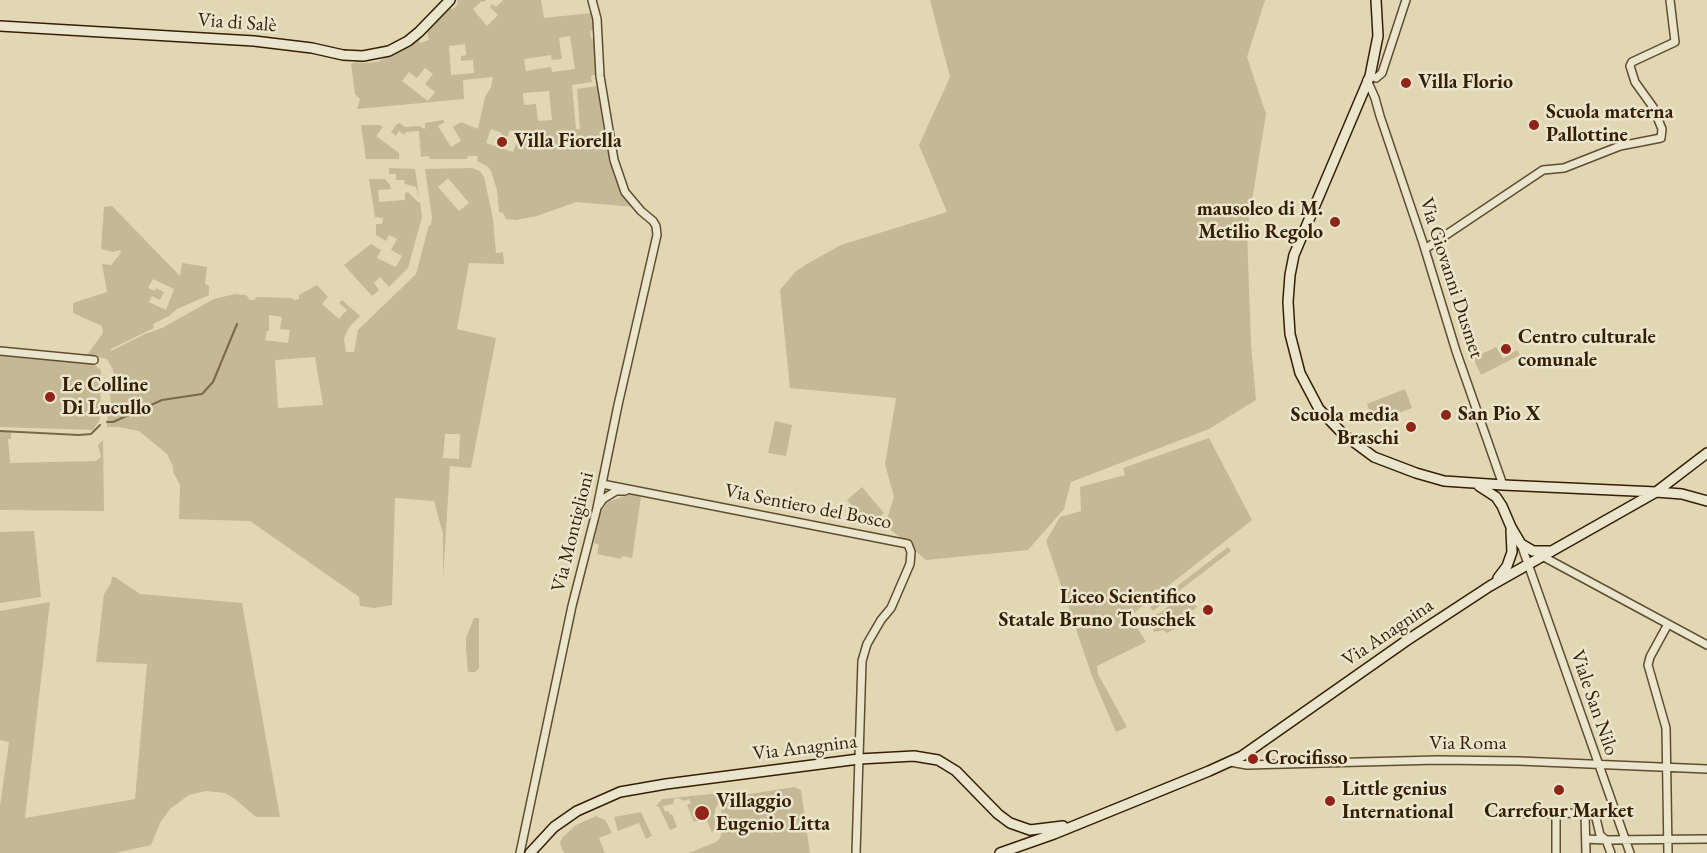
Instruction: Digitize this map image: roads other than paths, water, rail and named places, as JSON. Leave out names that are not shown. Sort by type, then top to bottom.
[{"type":"main road","name":"Via di Salè","points":[[0,26],[263,42],[363,56],[385,52],[408,41],[422,30],[450,0]]},
{"type":"main road","points":[[1376,0],[1378,36],[1368,78],[1294,255],[1290,275],[1288,316],[1300,373],[1319,409],[1343,434],[1374,457],[1435,478],[1515,486],[1682,494],[1707,501]]},
{"type":"main road","name":"Via Anagnina","points":[[1000,853],[1230,762],[1258,746],[1406,641],[1490,586],[1656,492],[1707,453]]},
{"type":"main road","points":[[1472,483],[1487,490],[1502,506],[1521,544],[1533,551],[1547,554]]},
{"type":"main road","points":[[1502,506],[1503,496],[1515,486]]},
{"type":"main road","points":[[1633,491],[1637,497],[1634,505]]},
{"type":"main road","points":[[1490,586],[1500,577],[1512,552],[1511,527]]},
{"type":"main road","name":"Via Anagnina","points":[[530,853],[554,827],[577,811],[620,792],[859,759],[915,756],[938,760],[966,780],[998,814],[1010,823],[1030,830],[1080,823]]},
{"type":"main road","points":[[1020,846],[1029,838],[1030,830]]},
{"type":"street","name":"Via Montiglioni","points":[[520,853],[572,606],[597,508],[657,235],[653,221],[625,192],[614,160],[600,76],[597,19],[592,0]]},
{"type":"street","points":[[1368,78],[1376,78],[1382,73],[1406,0]]},
{"type":"street","points":[[1425,249],[1543,170],[1564,168],[1620,146],[1661,138],[1662,129],[1653,107],[1635,82],[1630,66],[1632,62],[1674,42],[1670,0]]},
{"type":"street","name":"Via Giovanni Dusmet","points":[[1368,78],[1446,320],[1503,485]]},
{"type":"street","points":[[0,351],[94,360]]},
{"type":"street","name":"Via Sentiero del Bosco","points":[[602,484],[908,544],[911,552],[910,564],[891,608],[880,620],[867,644],[862,661],[856,853]]},
{"type":"street","name":"Via Sentiero del Bosco","points":[[597,508],[603,498],[616,491],[633,491]]},
{"type":"street","name":"Viale San Nilo","points":[[1521,544],[1630,853]]},
{"type":"street","points":[[1547,554],[1707,645]]},
{"type":"street","points":[[1668,624],[1648,665],[1665,723],[1668,853]]},
{"type":"street","name":"Via Roma","points":[[1230,762],[1247,765],[1437,760],[1597,763],[1707,769]]},
{"type":"street","points":[[1556,813],[1556,853]]},
{"type":"street","points":[[1585,813],[1586,853]]},
{"type":"street","points":[[1507,814],[1591,813],[1596,818],[1611,853]]},
{"type":"street","points":[[523,837],[527,845],[538,843]]},
{"type":"street","points":[[1586,839],[1603,837],[1625,840],[1707,839]]},
{"type":"waterway","points":[[107,422],[113,422],[162,400],[202,394],[213,382],[237,324]]},
{"type":"waterway","points":[[0,431],[79,435],[91,434],[100,425]]},
{"type":"place","name":"Villa Florio","points":[[1406,83]]},
{"type":"place","name":"Scuola materna Pallottine","points":[[1534,125]]},
{"type":"place","name":"Villa Fiorella","points":[[502,142]]},
{"type":"place","name":"mausoleo di M. Metilio Regolo","points":[[1335,222]]},
{"type":"place","name":"Centro culturale comunale","points":[[1506,349]]},
{"type":"place","name":"Le Colline Di Lucullo","points":[[50,397]]},
{"type":"place","name":"San Pio X","points":[[1446,415]]},
{"type":"place","name":"Scuola media Braschi","points":[[1411,427]]},
{"type":"place","name":"Liceo Scientifico Statale Bruno Touschek","points":[[1208,610]]},
{"type":"place","name":"Crocifisso","points":[[1253,759]]},
{"type":"place","name":"Carrefour Market","points":[[1559,790]]},
{"type":"place","name":"Little genius International","points":[[1330,801]]},
{"type":"place","name":"Villaggio Eugenio Litta","points":[[702,813]]}]
